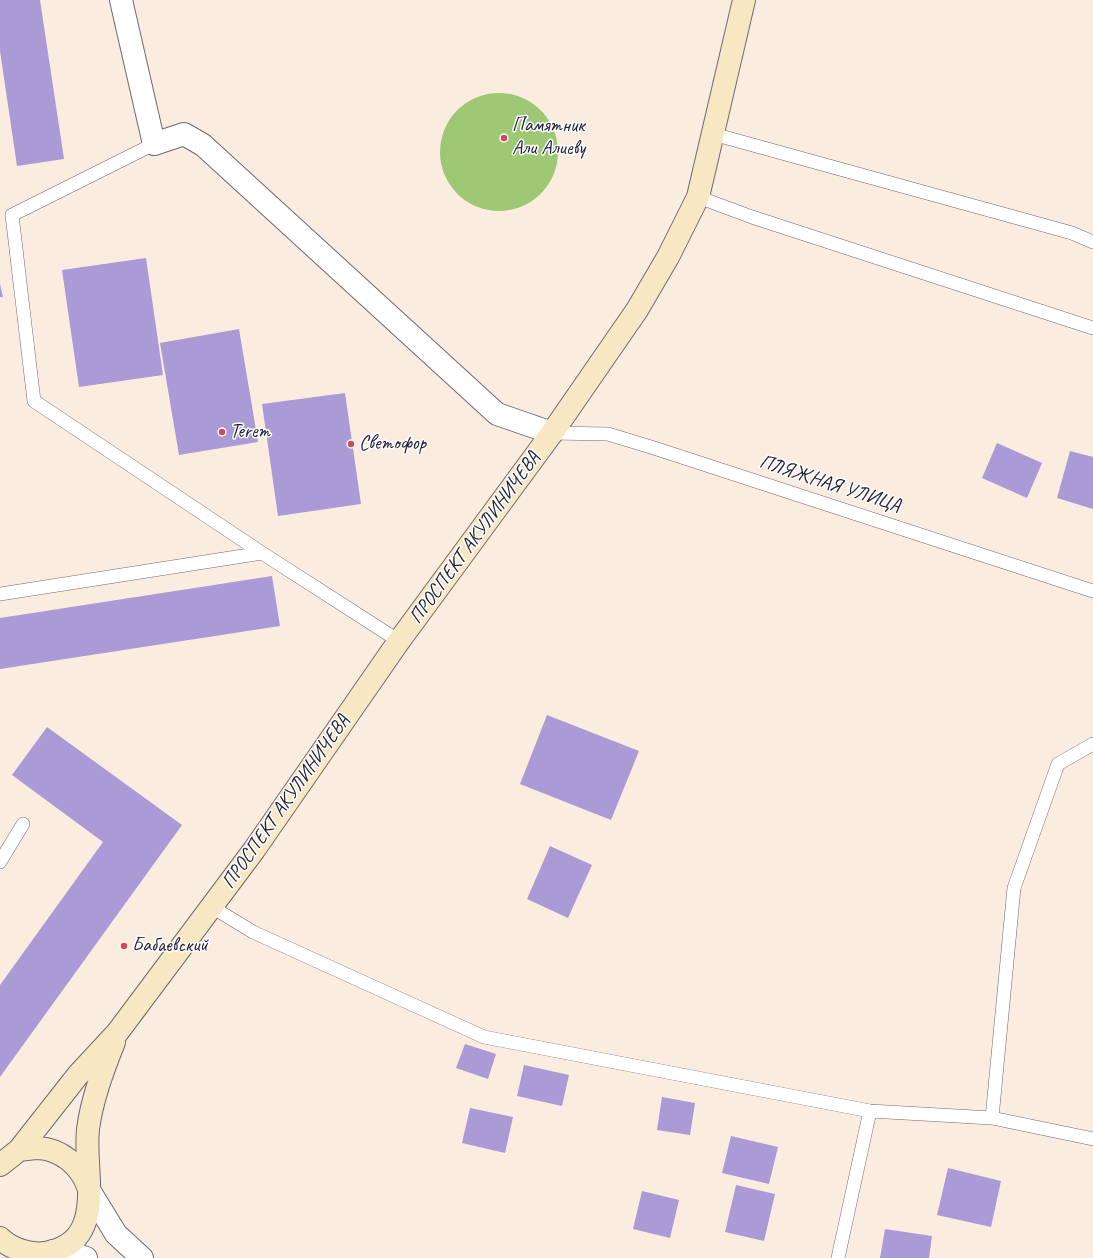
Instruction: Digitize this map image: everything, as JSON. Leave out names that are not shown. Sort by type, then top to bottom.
[{"type":"main road","name":"ПРОСПЕКТ АКУЛИНИЧЕВА","points":[[117,1033],[254,850],[399,641],[552,434],[637,310],[668,257],[698,197],[714,134],[744,0]]},
{"type":"main road","points":[[0,1165],[9,1150],[117,1033]]},
{"type":"main road","points":[[0,1238],[15,1248],[45,1255],[65,1246],[75,1238],[83,1228],[88,1216],[90,1203],[88,1130],[96,1090],[117,1033]]},
{"type":"main road","points":[[9,1150],[38,1148],[63,1155],[80,1170],[89,1190]]},
{"type":"street","points":[[121,0],[154,144],[184,134],[203,145],[497,414],[552,434]]},
{"type":"street","points":[[89,1190],[116,1234],[142,1258]]},
{"type":"street","points":[[45,1255],[66,1251],[86,1258]]},
{"type":"lane","points":[[714,134],[1072,233],[1093,242]]},
{"type":"lane","points":[[154,144],[6,216],[34,401],[262,553],[399,641]]},
{"type":"lane","points":[[698,197],[752,217],[1093,328]]},
{"type":"lane","name":"ПЛЯЖНАЯ УЛИЦА","points":[[552,434],[608,434],[1093,591]]},
{"type":"lane","points":[[0,594],[262,553]]},
{"type":"lane","points":[[992,1118],[1014,888],[1058,764],[1093,744]]},
{"type":"lane","points":[[0,862],[23,824]]},
{"type":"lane","points":[[212,906],[253,932],[484,1037],[870,1110],[992,1118],[1093,1139]]},
{"type":"lane","points":[[838,1258],[870,1110]]},
{"type":"green space","points":[[499,93],[521,98],[532,103],[548,119],[553,130],[558,152],[553,174],[548,185],[532,201],[521,206],[499,211],[477,206],[466,201],[450,185],[445,174],[440,152],[445,130],[450,119],[466,103],[477,98]]},
{"type":"building","points":[[0,0],[40,0],[64,159],[17,166],[0,51]]},
{"type":"building","points":[[146,258],[163,375],[79,387],[62,270]]},
{"type":"building","points":[[0,284],[3,297],[0,297]]},
{"type":"building","points":[[239,329],[258,442],[179,455],[160,343]]},
{"type":"building","points":[[345,393],[361,504],[278,516],[262,404]]},
{"type":"building","points":[[997,443],[1042,463],[1027,498],[982,478]]},
{"type":"building","points":[[1070,451],[1093,457],[1093,509],[1057,498]]},
{"type":"building","points":[[272,576],[280,626],[0,669],[0,618]]},
{"type":"building","points":[[547,715],[639,751],[611,820],[520,784]]},
{"type":"building","points":[[47,727],[182,825],[0,1077],[0,985],[103,842],[12,775]]},
{"type":"building","points":[[550,846],[592,865],[568,918],[527,899]]},
{"type":"building","points":[[465,1044],[496,1054],[488,1079],[456,1068]]},
{"type":"building","points":[[524,1065],[569,1075],[562,1106],[517,1096]]},
{"type":"building","points":[[662,1097],[695,1103],[690,1135],[657,1130]]},
{"type":"building","points":[[470,1108],[513,1117],[505,1153],[462,1143]]},
{"type":"building","points":[[731,1136],[778,1147],[769,1184],[722,1173]]},
{"type":"building","points":[[948,1168],[1001,1181],[991,1227],[937,1215]]},
{"type":"building","points":[[736,1185],[775,1194],[764,1241],[725,1232]]},
{"type":"building","points":[[642,1191],[679,1200],[670,1238],[633,1229]]},
{"type":"building","points":[[885,1229],[932,1236],[929,1258],[880,1258]]},
{"type":"place","name":"Памятник Али Алиеву","points":[[504,138]]},
{"type":"place","name":"Terem","points":[[222,432]]},
{"type":"place","name":"Светофор","points":[[351,444]]},
{"type":"place","name":"Бабаевский","points":[[124,946]]}]
